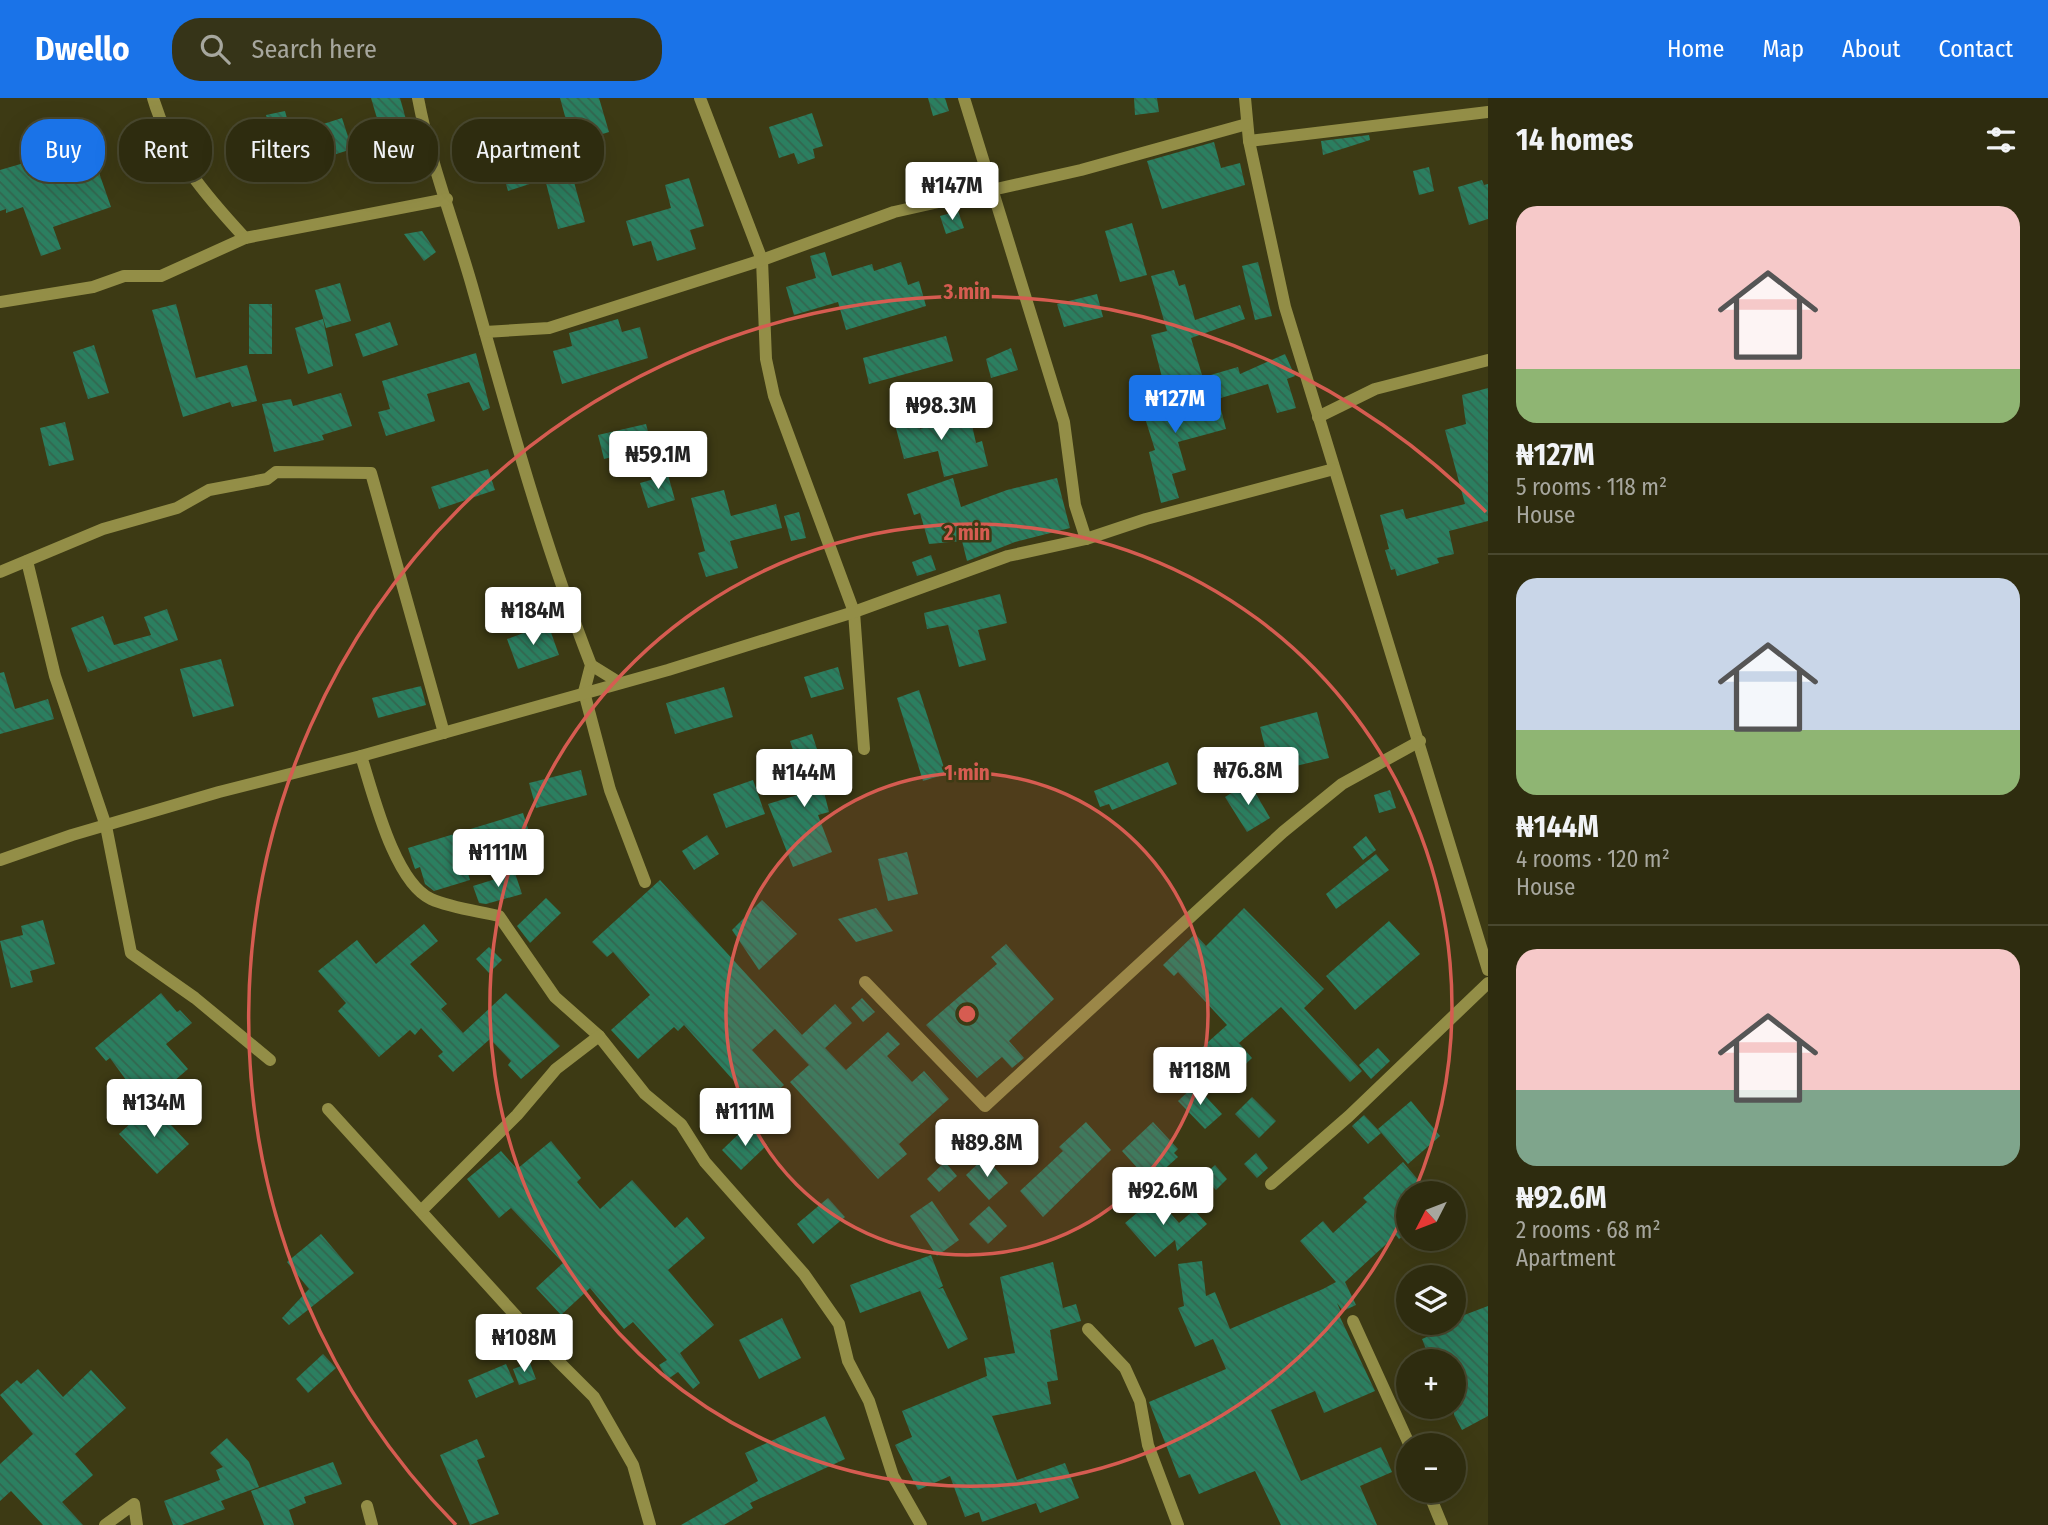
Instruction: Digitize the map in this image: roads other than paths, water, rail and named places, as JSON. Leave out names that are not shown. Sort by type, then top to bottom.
[{"type":"street","points":[[153,98],[161,127],[205,194],[245,239]]},
{"type":"street","points":[[418,98],[426,141],[447,199],[528,485],[592,665],[584,692],[610,790],[645,882]]},
{"type":"street","points":[[700,98],[762,260],[766,359],[774,396],[854,612],[864,749]]},
{"type":"street","points":[[964,98],[1064,422],[1074,505],[1086,539]]},
{"type":"street","points":[[1245,98],[1248,141],[1285,307],[1488,970]]},
{"type":"street","points":[[1248,141],[1488,112]]},
{"type":"street","points":[[485,332],[549,328],[762,260],[894,212],[1081,170],[1247,124]]},
{"type":"street","points":[[2,301],[93,287],[124,276],[160,276],[245,239],[447,199]]},
{"type":"street","points":[[1318,417],[1375,389],[1488,360]]},
{"type":"street","points":[[0,860],[219,792],[444,733],[854,612],[1008,556],[1086,539],[1146,519],[1334,469]]},
{"type":"street","points":[[0,572],[103,529],[177,508],[209,490],[267,479],[276,471],[371,473],[444,733]]},
{"type":"street","points":[[27,561],[55,676],[106,826],[131,953],[195,998],[270,1060]]},
{"type":"street","points":[[592,665],[620,682]]},
{"type":"street","points":[[865,982],[985,1106],[1283,832],[1342,784],[1420,741]]},
{"type":"street","points":[[361,756],[389,840],[410,878],[429,898],[499,916],[555,997],[599,1036],[645,1094],[681,1124],[705,1162],[797,1266],[839,1324],[848,1361],[869,1401],[893,1476],[921,1525]]},
{"type":"street","points":[[1271,1184],[1349,1116],[1488,983]]},
{"type":"street","points":[[421,1211],[517,1115],[556,1069],[599,1036]]},
{"type":"street","points":[[328,1110],[547,1350],[594,1397],[633,1465],[650,1525]]},
{"type":"street","points":[[1353,1321],[1404,1433]]},
{"type":"street","points":[[1088,1329],[1125,1368],[1140,1401],[1148,1446],[1178,1525]]},
{"type":"street","points":[[1433,1503],[1442,1525]]},
{"type":"street","points":[[106,1525],[134,1504],[137,1525]]},
{"type":"street","points":[[367,1506],[372,1525]]}]
